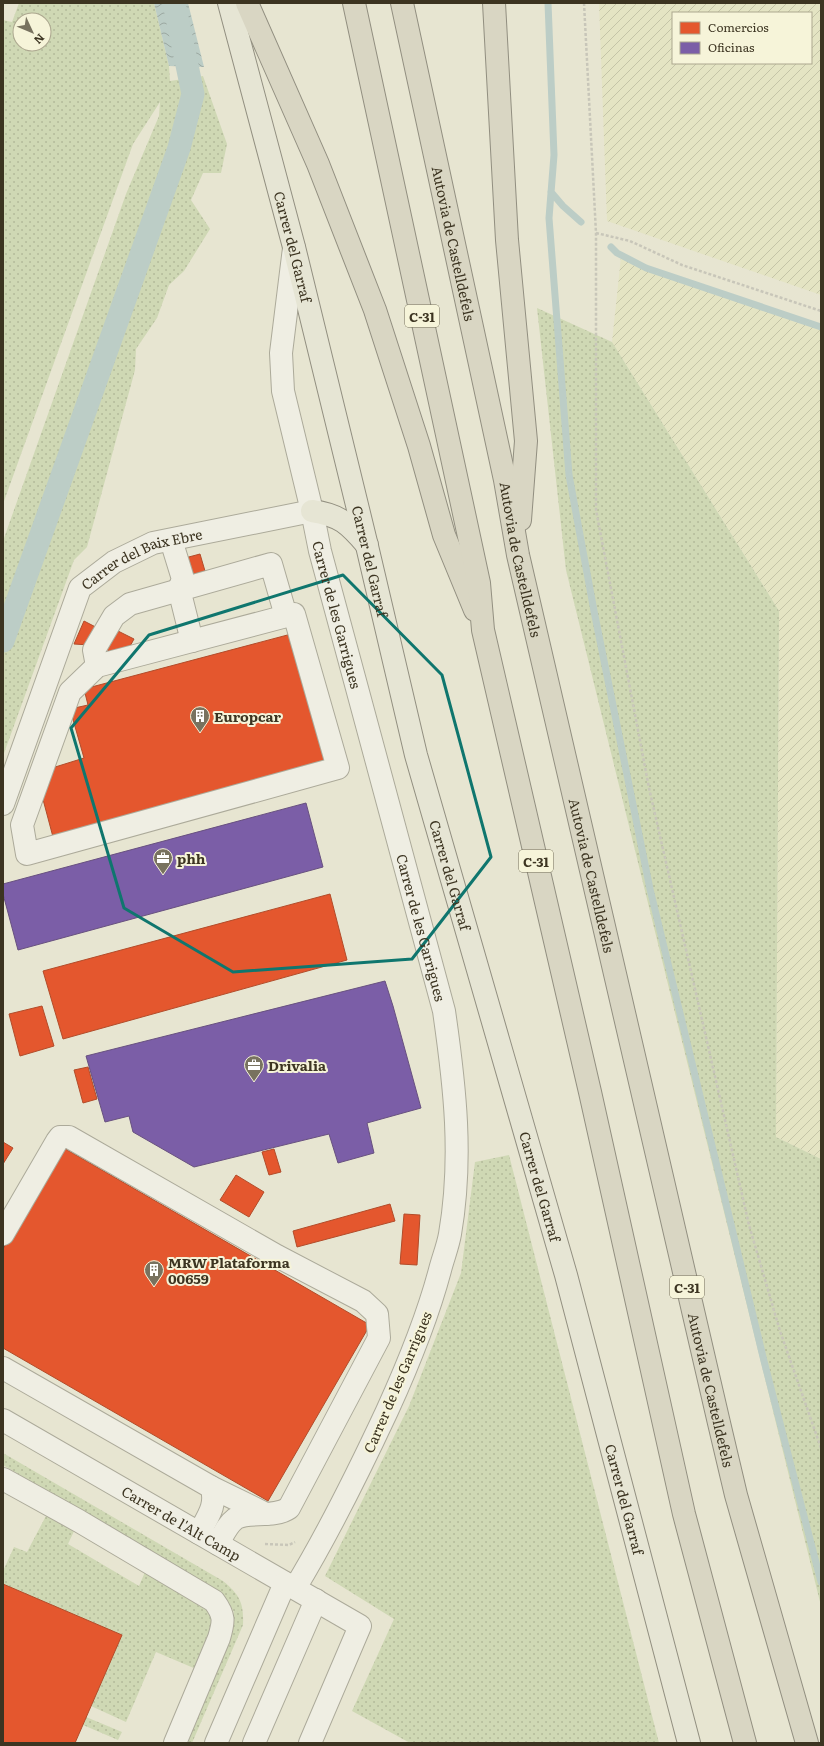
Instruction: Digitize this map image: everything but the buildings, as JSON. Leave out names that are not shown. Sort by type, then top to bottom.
[{"type":"highway","points":[[248,3],[318,164],[372,302],[419,446],[444,535],[483,630]]},
{"type":"highway","name":"C-31","points":[[354,3],[478,575],[483,630],[590,1092],[684,1514],[745,1743]]},
{"type":"highway","name":"Autovia de Castelldefels","points":[[402,3],[505,480],[518,555],[736,1494],[807,1743]]},
{"type":"highway","points":[[494,3],[507,240],[526,441],[518,555]]},
{"type":"main road","name":"Carrer del Garraf","points":[[229,3],[294,247],[368,546],[416,755],[566,1275],[689,1743]]},
{"type":"main road","points":[[312,511],[327,514],[342,520],[353,529],[368,546]]},
{"type":"street","name":"Carrer de les Garrigues","points":[[216,1743],[290,1586],[364,1461],[402,1379],[424,1324],[450,1235],[458,1140],[453,1075],[444,1011],[320,551],[312,511],[283,391],[280,353],[294,247]]},
{"type":"street","name":"Carrer del Baix Ebre","points":[[3,804],[80,588],[114,562],[164,541],[312,511]]},
{"type":"street","points":[[164,541],[169,580],[179,589],[192,641]]},
{"type":"street","points":[[97,666],[94,650],[114,616],[130,604],[271,564],[286,616]]},
{"type":"street","points":[[294,614],[338,768],[27,854],[22,825],[70,692],[97,666],[286,616],[294,614]]},
{"type":"street","points":[[3,1234],[57,1141],[60,1137],[69,1137],[278,1256],[363,1301],[378,1314],[379,1338],[289,1508],[283,1512],[236,1518],[228,1526],[218,1544]]},
{"type":"street","points":[[3,1368],[211,1487],[266,1514]]},
{"type":"street","name":"Carrer de l'Alt Camp","points":[[3,1420],[360,1626],[310,1743]]},
{"type":"street","points":[[3,1479],[79,1521],[214,1601],[221,1611],[223,1622],[219,1638],[174,1743]]},
{"type":"street","points":[[199,1533],[214,1502],[214,1495],[211,1487]]},
{"type":"street","points":[[254,1743],[316,1600]]},
{"type":"path","points":[[584,3],[596,233],[596,510],[649,788],[749,1225],[780,1331],[821,1448]]},
{"type":"path","points":[[596,233],[630,241],[682,265],[821,311]]},
{"type":"highlighted area","points":[[343,575],[442,675],[491,857],[412,959],[233,972],[124,908],[71,728],[149,635]]},
{"type":"green space","points":[[19,3],[154,3],[169,66],[170,81],[203,76],[227,144],[221,173],[203,173],[191,200],[210,229],[184,271],[169,285],[157,318],[136,349],[135,370],[87,547],[74,560],[3,756],[3,541],[126,194],[159,116],[160,102],[133,144],[3,504],[3,20],[12,22],[12,52],[52,52],[52,12],[16,12]]},
{"type":"green space","points":[[599,3],[821,3],[821,295],[607,221]]},
{"type":"green space","points":[[621,257],[821,328],[821,1159],[776,1137],[779,611],[612,342]]},
{"type":"green space","points":[[537,308],[612,342],[779,611],[776,1137],[821,1159],[821,1606],[566,570]]},
{"type":"green space","points":[[509,1155],[659,1743],[410,1743],[352,1711],[394,1619],[325,1576],[409,1406],[461,1273],[475,1162]]},
{"type":"green space","points":[[3,1453],[223,1581],[237,1595],[242,1605],[243,1625],[192,1743],[180,1743],[230,1626],[234,1612],[224,1596],[3,1465]]},
{"type":"green space","points":[[47,1514],[75,1529],[68,1544],[139,1586],[145,1572],[206,1610],[212,1617],[212,1629],[196,1669],[156,1652],[126,1722],[91,1706],[122,1635],[3,1584],[3,1571],[14,1547],[27,1552]]},
{"type":"green space","points":[[86,1717],[122,1732],[118,1740],[83,1725]]},
{"type":"water","points":[[154,3],[188,3],[204,67],[169,66]]},
{"type":"waterway","points":[[3,641],[179,148],[193,94],[174,3]]},
{"type":"waterway","points":[[548,3],[554,155],[549,218],[569,475],[594,611],[650,889],[764,1361],[821,1582]]},
{"type":"waterway","points":[[551,192],[563,206],[581,222]]},
{"type":"waterway","points":[[611,247],[617,253],[646,268],[821,327]]},
{"type":"place","name":"Europcar","points":[[200,733]]},
{"type":"place","name":"phh","points":[[163,875]]},
{"type":"place","name":"Drivalia","points":[[254,1082]]},
{"type":"place","name":"MRW Plataforma 00659","points":[[154,1287]]}]
